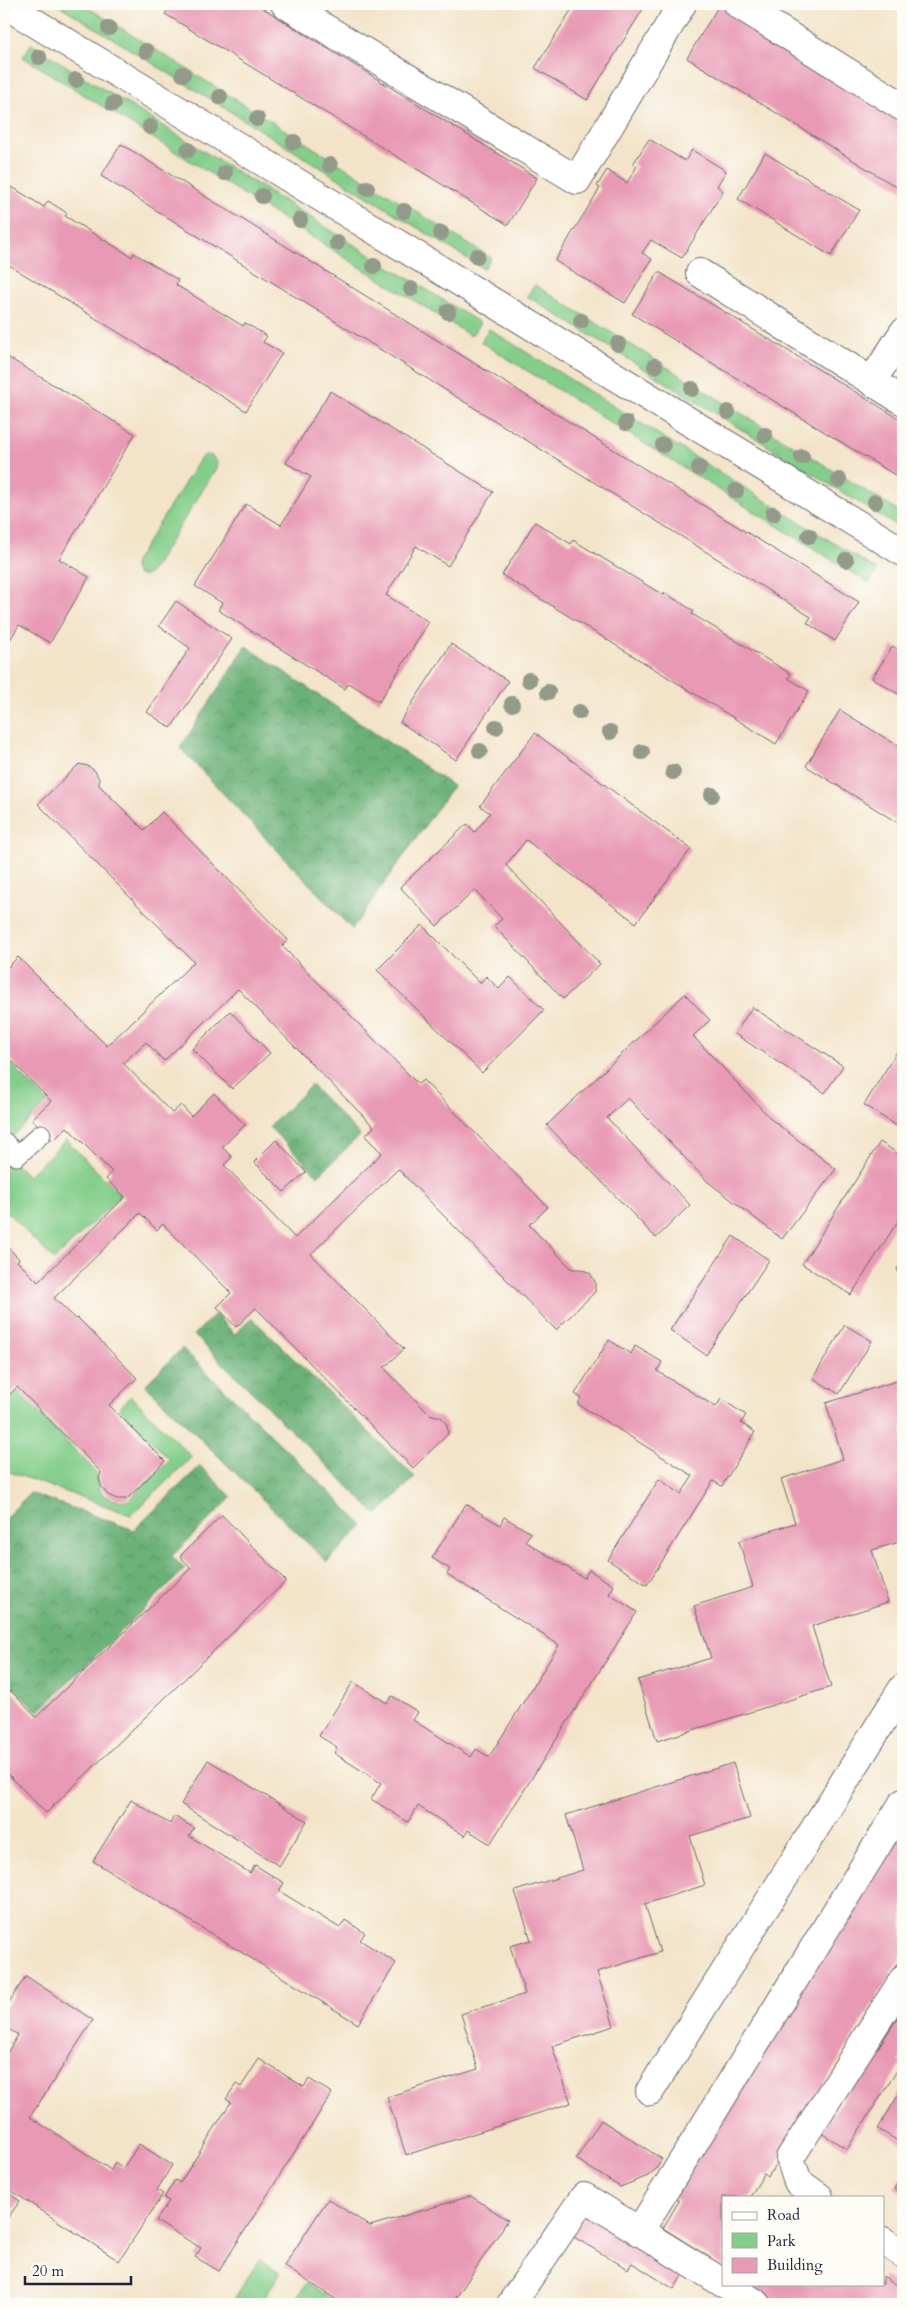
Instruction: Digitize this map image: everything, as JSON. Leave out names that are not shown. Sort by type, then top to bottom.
[{"type":"street","points":[[4,4],[903,552]]},
{"type":"street","points":[[285,4],[576,180],[682,4]]},
{"type":"street","points":[[738,4],[903,107]]},
{"type":"street","points":[[700,273],[903,401]]},
{"type":"street","points":[[872,381],[903,333]]},
{"type":"street","points":[[650,2091],[903,1688]]},
{"type":"street","points":[[639,2232],[903,1803]]},
{"type":"street","points":[[818,2196],[798,2182],[790,2158],[903,1980]]},
{"type":"street","points":[[511,2304],[584,2197],[722,2283]]},
{"type":"street","points":[[884,2242],[903,2254]]},
{"type":"street","points":[[727,2286],[757,2304]]},
{"type":"lane","points":[[4,1142],[18,1156],[40,1134]]},
{"type":"green space","points":[[57,4],[82,4],[491,258],[484,269]]},
{"type":"green space","points":[[31,44],[480,323],[471,336],[23,57]]},
{"type":"green space","points":[[535,285],[903,514],[903,530],[527,296]]},
{"type":"green space","points":[[489,329],[877,570],[869,583],[481,342]]},
{"type":"green space","points":[[205,455],[212,456],[217,462],[216,469],[151,572],[145,576],[138,575],[134,569],[135,562],[200,459]]},
{"type":"green space","points":[[246,646],[453,786],[352,929],[180,748]]},
{"type":"green space","points":[[4,1057],[48,1102],[12,1137],[4,1129]]},
{"type":"green space","points":[[311,1085],[360,1135],[318,1176],[269,1127]]},
{"type":"green space","points":[[66,1140],[121,1195],[54,1260],[4,1209],[4,1152],[28,1176]]},
{"type":"green space","points":[[215,1314],[235,1334],[252,1318],[415,1477],[377,1515],[194,1335]]},
{"type":"green space","points":[[182,1348],[363,1525],[327,1562],[145,1385]]},
{"type":"green space","points":[[18,1391],[97,1473],[96,1480],[101,1491],[115,1500],[128,1501],[170,1460],[119,1408],[131,1396],[192,1457],[131,1515],[7,1471],[4,1462],[4,1405]]},
{"type":"green space","points":[[200,1466],[232,1497],[172,1556],[185,1569],[38,1712],[11,1684],[4,1691],[4,1585],[9,1580],[4,1575],[4,1519],[30,1493],[134,1530]]},
{"type":"green space","points":[[259,2260],[280,2273],[261,2304],[231,2304]]},
{"type":"green space","points":[[306,2283],[338,2304],[298,2304],[294,2302]]},
{"type":"building","points":[[172,4],[256,4],[537,178],[508,225],[165,14]]},
{"type":"building","points":[[575,4],[646,4],[587,100],[535,68]]},
{"type":"building","points":[[719,5],[903,118],[903,191],[687,58]]},
{"type":"building","points":[[649,139],[685,161],[692,150],[726,171],[717,186],[723,191],[682,258],[651,240],[642,253],[652,259],[625,303],[555,261],[600,188],[597,186],[607,170],[627,183],[637,166],[633,164]]},
{"type":"building","points":[[121,144],[859,602],[835,641],[807,623],[811,617],[101,176]]},
{"type":"building","points":[[765,153],[859,210],[831,256],[738,199]]},
{"type":"building","points":[[12,187],[44,207],[48,201],[67,213],[65,216],[132,257],[134,253],[178,280],[176,285],[243,326],[245,323],[267,336],[263,342],[282,353],[246,411],[4,262],[4,199]]},
{"type":"building","points":[[659,272],[903,421],[903,480],[632,314]]},
{"type":"building","points":[[4,355],[135,434],[59,559],[89,577],[50,643],[19,625],[4,650]]},
{"type":"building","points":[[330,391],[493,492],[448,566],[416,546],[386,595],[429,622],[379,702],[349,683],[345,689],[218,610],[222,603],[195,586],[246,504],[281,525],[311,477],[286,463]]},
{"type":"building","points":[[535,522],[571,544],[573,540],[663,595],[665,593],[694,611],[692,614],[791,674],[788,678],[809,691],[776,744],[502,575]]},
{"type":"building","points":[[176,601],[232,639],[171,728],[147,712],[190,648],[159,626]]},
{"type":"building","points":[[451,644],[508,681],[456,760],[400,722]]},
{"type":"building","points":[[893,646],[903,653],[903,697],[872,678]]},
{"type":"building","points":[[840,710],[903,749],[903,826],[806,766]]},
{"type":"building","points":[[535,733],[691,849],[636,923],[526,840],[506,865],[600,964],[563,999],[494,926],[502,919],[475,890],[437,926],[400,887],[467,824],[475,832],[490,813],[480,806]]},
{"type":"building","points":[[79,764],[88,766],[95,771],[99,779],[99,785],[144,830],[162,812],[288,940],[282,946],[418,1084],[423,1080],[548,1207],[529,1225],[572,1269],[581,1269],[590,1273],[595,1282],[595,1292],[556,1330],[398,1169],[311,1254],[404,1349],[384,1368],[429,1414],[441,1417],[447,1425],[448,1434],[413,1468],[256,1308],[236,1327],[217,1307],[231,1293],[163,1224],[157,1230],[140,1213],[54,1298],[76,1319],[78,1318],[137,1378],[109,1405],[165,1461],[127,1499],[117,1499],[108,1495],[102,1488],[99,1479],[101,1472],[17,1387],[4,1401],[4,1243],[19,1259],[17,1261],[38,1282],[125,1197],[106,1179],[112,1172],[67,1127],[53,1141],[32,1119],[51,1101],[4,1053],[4,971],[18,957],[107,1046],[194,962],[38,804]],"holes":[[[238,989],[374,1127],[365,1136],[382,1153],[295,1238],[224,1165],[232,1157],[222,1147],[245,1125],[214,1093],[191,1116],[181,1105],[172,1113],[123,1063],[146,1042],[164,1061]]]},
{"type":"building","points":[[422,925],[480,983],[486,976],[499,989],[510,977],[544,1010],[482,1073],[377,970]]},
{"type":"building","points":[[685,994],[710,1020],[693,1036],[772,1120],[836,1169],[782,1239],[707,1181],[628,1098],[607,1118],[690,1205],[656,1238],[547,1125]]},
{"type":"building","points":[[752,1007],[843,1066],[825,1093],[735,1034]]},
{"type":"building","points":[[230,1011],[270,1053],[232,1089],[192,1049]]},
{"type":"building","points":[[903,1042],[903,1130],[864,1105]]},
{"type":"building","points":[[276,1140],[306,1172],[284,1192],[254,1162]]},
{"type":"building","points":[[880,1142],[903,1157],[903,1213],[851,1295],[802,1264]]},
{"type":"building","points":[[733,1236],[769,1260],[706,1355],[670,1330]]},
{"type":"building","points":[[903,1267],[903,1286],[897,1268]]},
{"type":"building","points":[[845,1325],[872,1341],[839,1394],[813,1378]]},
{"type":"building","points":[[609,1340],[631,1354],[635,1346],[662,1362],[657,1371],[716,1407],[721,1399],[746,1415],[741,1423],[755,1432],[722,1486],[713,1481],[647,1585],[608,1560],[659,1479],[681,1494],[693,1476],[578,1404],[581,1398],[575,1394]]},
{"type":"building","points":[[903,1379],[903,1541],[872,1550],[888,1602],[812,1626],[831,1687],[657,1741],[638,1680],[711,1658],[694,1606],[753,1587],[739,1541],[795,1523],[781,1479],[843,1459],[826,1403]]},
{"type":"building","points":[[466,1504],[500,1525],[504,1517],[531,1533],[525,1541],[584,1578],[589,1570],[614,1586],[609,1594],[637,1612],[490,1844],[468,1830],[465,1836],[418,1806],[408,1822],[371,1799],[381,1783],[334,1753],[337,1747],[319,1736],[353,1682],[387,1703],[392,1696],[418,1712],[413,1720],[471,1757],[476,1749],[489,1757],[559,1645],[447,1574],[450,1569],[432,1558]]},
{"type":"building","points":[[222,1515],[286,1581],[46,1813],[4,1770],[4,1698],[11,1691],[36,1717],[191,1568],[180,1556]]},
{"type":"building","points":[[208,1760],[307,1821],[279,1866],[181,1804]]},
{"type":"building","points":[[733,1763],[750,1818],[690,1836],[705,1885],[645,1904],[660,1952],[597,1972],[614,2026],[552,2046],[571,2103],[406,2155],[387,2097],[478,2069],[461,2014],[525,1994],[510,1946],[531,1940],[515,1891],[583,1870],[566,1815]]},
{"type":"building","points":[[131,1800],[170,1824],[174,1816],[194,1828],[189,1836],[250,1873],[255,1865],[284,1883],[279,1891],[340,1928],[345,1920],[365,1933],[360,1940],[396,1963],[358,2024],[93,1861]]},
{"type":"building","points":[[903,1821],[903,1954],[768,2177],[764,2174],[751,2196],[722,2196],[722,2265],[663,2228],[679,2201],[672,2196],[876,1863],[880,1867],[897,1841],[893,1838]]},
{"type":"building","points":[[26,1976],[93,2020],[30,2117],[111,2170],[115,2162],[123,2168],[139,2144],[172,2165],[157,2190],[163,2194],[119,2261],[4,2186],[4,2058],[18,2035],[4,2026],[4,2010]]},
{"type":"building","points":[[903,2009],[903,2054],[899,2061],[902,2063],[847,2149],[821,2133],[876,2047],[878,2048]]},
{"type":"building","points":[[259,2059],[304,2087],[309,2079],[332,2093],[219,2271],[195,2257],[201,2248],[156,2221],[169,2201],[164,2198],[175,2180],[180,2183],[231,2102],[226,2099],[236,2084],[241,2087]]},
{"type":"building","points":[[903,2087],[903,2144],[878,2129]]},
{"type":"building","points":[[601,2120],[662,2159],[656,2169],[648,2176],[620,2187],[576,2159]]},
{"type":"building","points":[[903,2174],[903,2194],[894,2189]]},
{"type":"building","points":[[4,2190],[20,2201],[4,2223]]},
{"type":"building","points":[[471,2196],[508,2220],[452,2304],[343,2304],[284,2266],[328,2199],[370,2226]]},
{"type":"building","points":[[587,2211],[685,2271],[674,2289],[632,2263],[628,2269],[572,2236]]},
{"type":"building","points":[[884,2277],[903,2289],[903,2304],[770,2304],[754,2294],[758,2288],[756,2286],[884,2286]]}]
